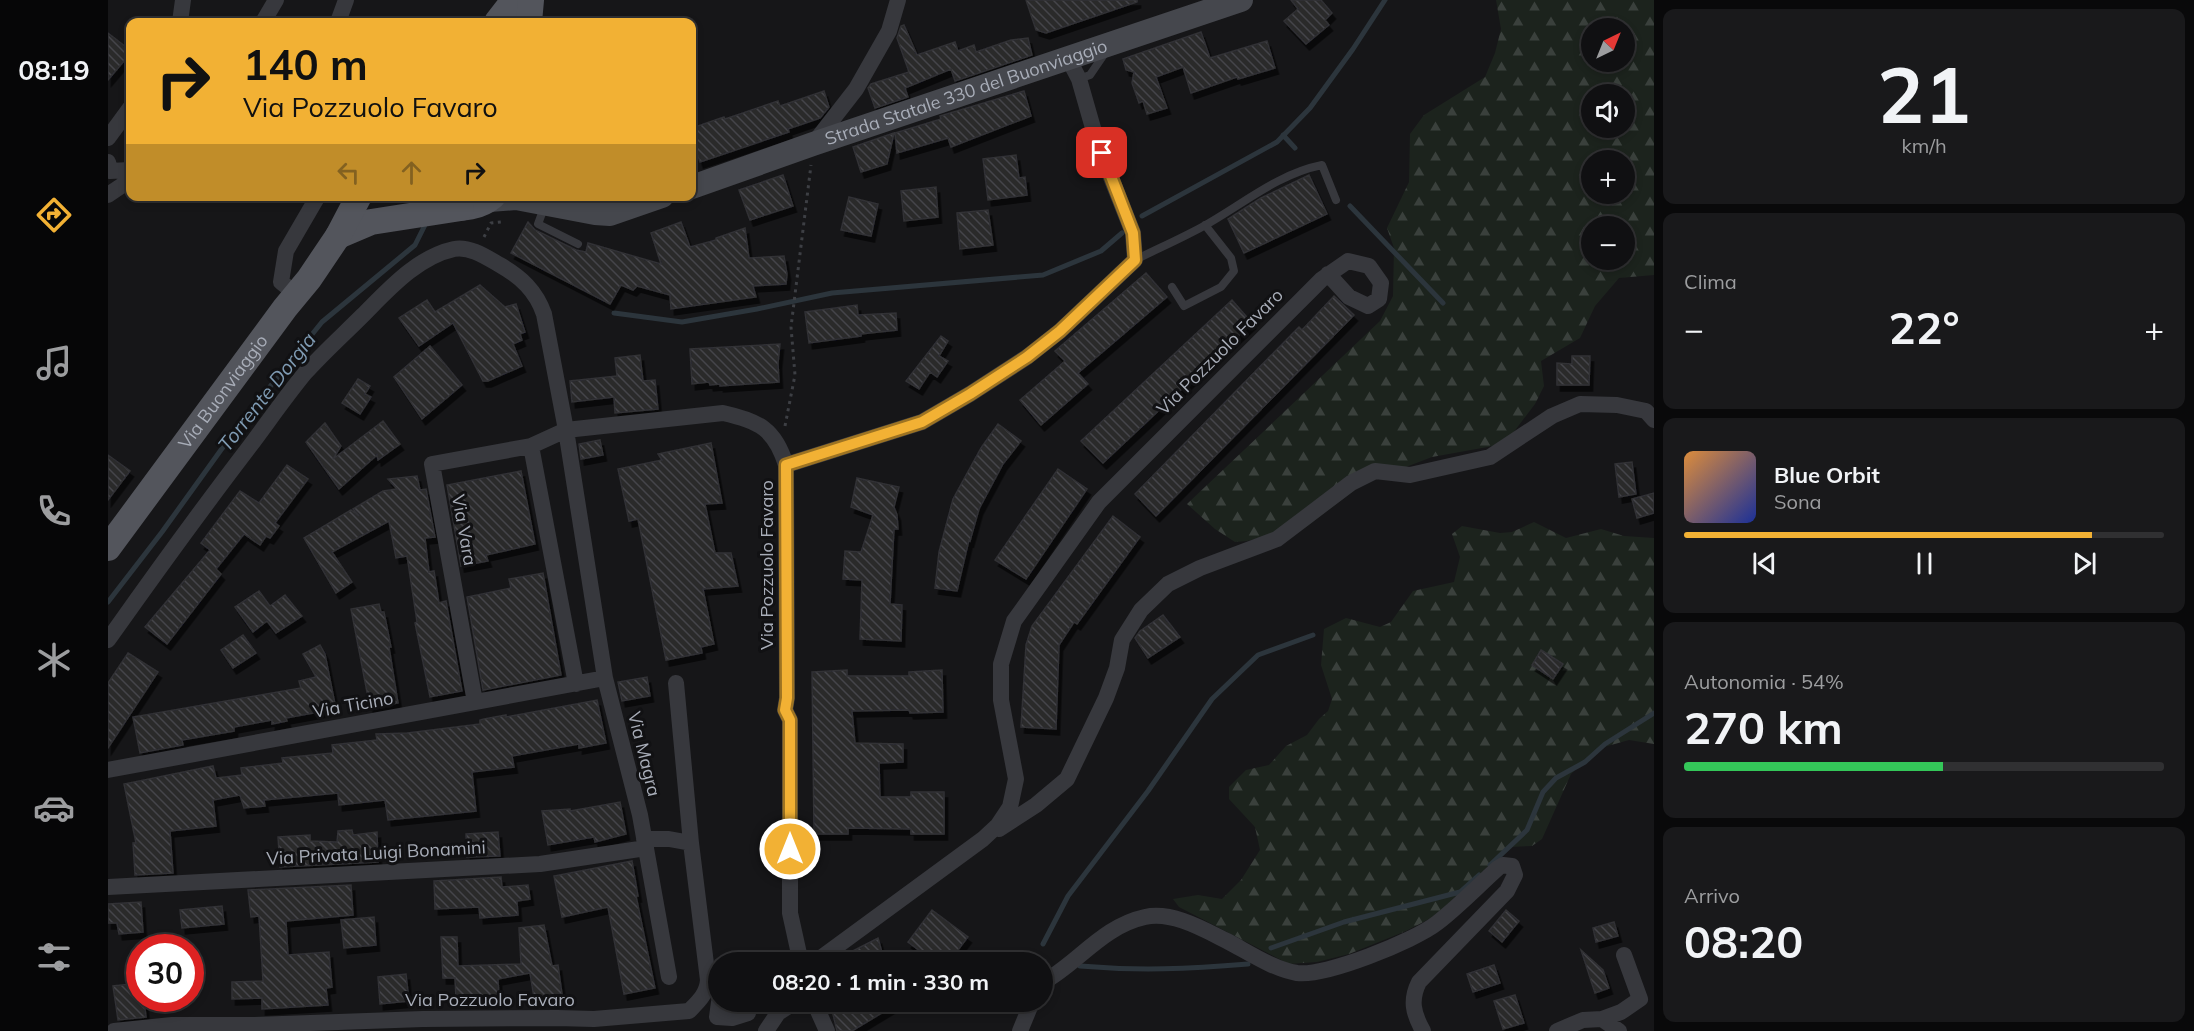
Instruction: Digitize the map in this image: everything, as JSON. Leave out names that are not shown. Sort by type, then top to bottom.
[{"type":"main road","name":"Strada Statale 330 del Buonviaggio","points":[[696,186],[813,144],[1073,69],[1111,44],[1241,0]]},
{"type":"main road","points":[[513,7],[525,18]]},
{"type":"main road","name":"Via Buonviaggio","points":[[108,548],[338,237],[356,201]]},
{"type":"main road","points":[[438,207],[478,206],[486,201]]},
{"type":"main road","points":[[525,201],[546,208],[610,214],[648,201]]},
{"type":"main road","name":"Via Buonviaggio","points":[[338,237],[371,222],[438,207]]},
{"type":"street","points":[[174,0],[182,13]]},
{"type":"street","points":[[265,18],[276,0]]},
{"type":"street","points":[[339,18],[346,0]]},
{"type":"street","points":[[813,144],[856,88],[889,31],[898,0]]},
{"type":"street","points":[[1073,69],[1097,142],[1133,233],[1135,260]]},
{"type":"street","points":[[108,138],[126,113]]},
{"type":"street","points":[[108,162],[110,171],[126,170]]},
{"type":"street","points":[[108,195],[126,183]]},
{"type":"street","points":[[296,294],[281,282],[286,250],[315,201]]},
{"type":"street","points":[[108,640],[182,536],[306,372],[411,270],[430,258],[454,249],[466,248],[518,276],[528,285],[540,304],[566,430],[605,678]]},
{"type":"street","name":"Via Pozzuolo Favaro","points":[[796,952],[790,913],[790,720],[785,710],[787,698],[786,465],[922,422],[970,394],[1027,357],[1052,337],[1135,260]]},
{"type":"street","name":"Via Pozzuolo Favaro","points":[[829,952],[983,839],[998,825],[1010,807],[1016,779],[1001,699],[1001,664],[1014,621],[1099,502],[1328,274]]},
{"type":"street","points":[[983,839],[1036,805],[1067,779],[1106,698],[1117,668],[1122,640],[1141,610],[1168,584],[1200,568],[1277,539],[1352,483],[1375,471],[1410,476],[1490,457],[1552,416],[1580,404],[1617,405],[1646,411],[1654,420]]},
{"type":"street","name":"Via Vara","points":[[475,702],[432,464],[531,446],[566,430],[723,413],[746,418],[762,427],[780,446]]},
{"type":"street","points":[[531,446],[576,684]]},
{"type":"street","points":[[780,446],[786,465]]},
{"type":"street","name":"Via Ticino","points":[[108,770],[605,678]]},
{"type":"street","name":"Via Magra","points":[[605,678],[640,815],[669,977]]},
{"type":"street","name":"Via Pozzuolo Favaro","points":[[115,1031],[172,1025],[376,1022],[423,1019],[557,1017],[594,1020],[689,1011],[703,997],[708,988],[676,683]]},
{"type":"street","points":[[645,844],[669,839],[691,843]]},
{"type":"street","name":"Via Privata Luigi Bonamini","points":[[108,887],[540,864],[645,844]]},
{"type":"street","points":[[1053,974],[1122,925],[1145,917],[1164,915],[1212,933],[1275,966],[1298,973],[1324,971],[1407,940],[1436,924],[1498,868],[1503,865],[1512,866],[1515,875],[1507,891],[1419,982],[1413,994],[1413,1008],[1423,1031]]},
{"type":"street","points":[[704,954],[708,958]]},
{"type":"street","points":[[1557,1031],[1583,1020],[1602,1019],[1621,1012],[1640,999],[1624,955]]},
{"type":"street","points":[[718,1012],[717,1017],[732,1018],[748,1012]]},
{"type":"street","points":[[765,1031],[775,1012]]},
{"type":"street","points":[[818,1012],[827,1031]]},
{"type":"street","points":[[1020,1031],[1028,1012]]},
{"type":"street","points":[[481,1019],[497,1031]]},
{"type":"street","points":[[1602,1019],[1619,1031]]},
{"type":"lane","points":[[1135,260],[1205,225],[1276,181],[1306,168],[1322,165],[1336,200]]},
{"type":"lane","points":[[546,208],[578,244]]},
{"type":"lane","points":[[1172,287],[1184,306],[1221,287],[1234,271],[1231,258],[1205,225]]},
{"type":"path","points":[[780,446],[795,375],[791,327],[813,144]]},
{"type":"path","points":[[487,231],[491,223],[527,218],[546,208]]},
{"type":"green space","points":[[1496,0],[1654,0],[1654,275],[1619,278],[1595,306],[1580,338],[1541,361],[1544,386],[1535,404],[1513,433],[1493,446],[1432,457],[1364,483],[1306,527],[1235,542],[1215,529],[1187,504],[1380,321],[1393,296],[1394,248],[1387,228],[1409,182],[1410,134],[1424,115],[1485,77],[1495,53],[1501,29]]},
{"type":"green space","points":[[1534,522],[1566,538],[1601,529],[1624,536],[1654,538],[1654,744],[1629,740],[1597,749],[1571,774],[1542,839],[1532,846],[1509,847],[1435,916],[1406,931],[1349,954],[1317,962],[1289,964],[1179,907],[1173,899],[1198,895],[1222,899],[1241,880],[1260,850],[1255,827],[1229,799],[1229,787],[1246,770],[1269,765],[1286,746],[1307,735],[1328,711],[1332,699],[1321,665],[1324,629],[1346,618],[1380,627],[1391,622],[1413,591],[1454,582],[1460,557],[1452,534],[1462,526],[1500,533],[1512,532]]},
{"type":"building","points":[[1026,0],[1137,0],[1137,2],[1046,33],[1036,30]]},
{"type":"building","points":[[1291,0],[1321,0],[1332,13],[1325,20],[1329,25],[1306,44],[1284,21],[1298,9]]},
{"type":"building","points":[[904,25],[917,55],[955,42],[958,51],[974,45],[976,52],[1011,40],[1028,38],[1032,55],[955,81],[951,69],[905,88],[908,97],[875,108],[868,88],[871,84],[909,72],[897,38],[901,26]]},
{"type":"building","points":[[1201,32],[1210,58],[1267,41],[1275,68],[1238,79],[1237,77],[1191,93],[1183,67],[1156,77],[1167,108],[1147,114],[1143,101],[1139,103],[1132,83],[1134,72],[1126,70],[1123,59]]},
{"type":"building","points":[[108,33],[126,47],[126,59],[108,80]]},
{"type":"building","points":[[824,91],[829,107],[820,118],[788,129],[789,132],[700,162],[696,150],[696,127],[778,101],[780,106]]},
{"type":"building","points":[[1024,91],[1031,116],[951,147],[948,138],[897,153],[895,133],[941,119],[940,116]]},
{"type":"building","points":[[894,133],[887,164],[861,172],[853,147]]},
{"type":"building","points":[[1016,155],[1019,178],[1025,177],[1027,195],[988,200],[983,159]]},
{"type":"building","points":[[783,175],[793,206],[750,220],[739,190]]},
{"type":"building","points":[[1309,175],[1327,214],[1244,253],[1228,219],[1261,198]]},
{"type":"building","points":[[936,187],[938,217],[904,221],[901,191]]},
{"type":"building","points":[[849,197],[878,204],[871,236],[841,230]]},
{"type":"building","points":[[988,210],[993,245],[960,249],[957,213]]},
{"type":"building","points":[[528,222],[535,230],[576,250],[586,252],[588,243],[661,264],[651,233],[681,222],[690,247],[716,240],[716,238],[745,228],[749,258],[784,256],[786,284],[753,286],[756,297],[671,309],[670,295],[637,286],[633,290],[621,285],[610,304],[511,253]]},
{"type":"building","points":[[1146,273],[1167,297],[1078,373],[1088,384],[1041,425],[1020,400],[1065,361],[1055,351]]},
{"type":"building","points":[[480,285],[505,307],[516,304],[525,332],[520,334],[522,340],[513,344],[522,366],[488,381],[483,381],[453,323],[419,346],[399,318],[427,300],[435,312]]},
{"type":"building","points":[[1334,296],[1354,315],[1156,516],[1135,494],[1299,327],[1302,330]]},
{"type":"building","points":[[1232,300],[1252,323],[1103,463],[1081,441]]},
{"type":"building","points":[[857,305],[858,315],[896,313],[897,330],[809,343],[805,312]]},
{"type":"building","points":[[941,336],[948,341],[939,356],[948,361],[937,377],[930,372],[919,389],[906,381]]},
{"type":"building","points":[[780,344],[779,382],[720,386],[720,384],[710,385],[709,382],[692,384],[690,349]]},
{"type":"building","points":[[430,346],[462,385],[422,419],[394,377]]},
{"type":"building","points":[[640,355],[643,381],[655,380],[658,409],[615,413],[614,397],[572,402],[570,381],[617,376],[615,358]]},
{"type":"building","points":[[1572,356],[1590,356],[1589,385],[1557,385],[1557,363],[1572,364]]},
{"type":"building","points":[[358,379],[370,386],[365,394],[371,397],[360,414],[342,403]]},
{"type":"building","points":[[383,421],[400,444],[378,460],[377,455],[339,489],[306,442],[325,423],[341,446],[333,459]]},
{"type":"building","points":[[998,424],[1021,441],[1003,464],[979,509],[957,591],[935,588],[939,552],[953,499],[981,448]]},
{"type":"building","points":[[600,440],[603,455],[581,459],[579,444]]},
{"type":"building","points":[[711,443],[722,503],[705,504],[715,553],[731,553],[738,586],[703,589],[714,644],[701,647],[702,653],[666,660],[638,519],[629,521],[618,469],[662,460],[658,454]]},
{"type":"building","points":[[108,455],[130,471],[108,500]]},
{"type":"building","points":[[1632,462],[1636,494],[1619,497],[1615,464]]},
{"type":"building","points":[[287,465],[308,479],[275,523],[279,526],[270,538],[266,536],[260,545],[244,534],[216,569],[221,574],[167,644],[145,627],[210,550],[201,543],[240,491],[259,503]]},
{"type":"building","points":[[1058,469],[1087,489],[1026,579],[995,560]]},
{"type":"building","points":[[521,471],[535,544],[486,555],[488,561],[461,566],[447,485]]},
{"type":"building","points":[[417,476],[420,490],[426,489],[435,537],[425,538],[429,572],[434,571],[439,603],[446,601],[462,691],[430,697],[415,623],[417,622],[407,556],[396,558],[389,521],[332,552],[352,582],[336,593],[304,538],[351,510],[359,516],[353,509],[383,491],[397,489],[388,479]]},
{"type":"building","points":[[857,478],[899,487],[894,507],[898,529],[894,529],[890,604],[902,605],[901,641],[860,639],[862,580],[843,579],[845,551],[861,552],[873,515],[851,507]]},
{"type":"building","points":[[1654,493],[1654,513],[1637,518],[1632,499]]},
{"type":"building","points":[[1113,516],[1140,537],[1077,624],[1074,622],[1059,645],[1056,729],[1021,727],[1026,645],[1032,626]]},
{"type":"building","points":[[543,573],[561,675],[483,690],[467,597],[511,588],[509,579]]},
{"type":"building","points":[[259,591],[270,606],[285,595],[302,616],[276,633],[267,621],[253,632],[235,607]]},
{"type":"building","points":[[379,604],[381,612],[384,612],[391,647],[389,647],[398,703],[370,708],[351,609]]},
{"type":"building","points":[[1163,615],[1180,637],[1148,658],[1135,638],[1140,631]]},
{"type":"building","points":[[243,635],[256,653],[233,668],[221,650]]},
{"type":"building","points":[[320,645],[325,654],[336,709],[286,718],[287,721],[272,724],[272,720],[234,727],[234,731],[182,740],[183,745],[140,753],[133,717],[301,688],[299,681],[316,677],[303,654]]},
{"type":"building","points":[[1541,650],[1563,664],[1553,679],[1532,665]]},
{"type":"building","points":[[128,653],[158,672],[108,748],[108,683]]},
{"type":"building","points":[[847,670],[847,676],[909,676],[909,672],[942,670],[943,712],[852,711],[855,743],[903,744],[903,762],[879,763],[880,797],[911,797],[911,792],[944,792],[944,834],[911,834],[911,829],[848,828],[848,834],[814,834],[812,672]]},
{"type":"building","points":[[647,677],[650,696],[622,701],[618,682]]},
{"type":"building","points":[[597,700],[606,743],[579,748],[579,744],[512,756],[514,767],[472,772],[476,811],[388,820],[385,800],[339,805],[338,793],[264,800],[265,806],[244,808],[240,795],[213,800],[216,826],[170,831],[173,873],[135,875],[133,843],[136,843],[124,784],[213,766],[216,778],[242,775],[241,768],[283,763],[282,758],[333,753],[332,745],[377,740],[376,734],[407,733],[480,724],[480,720],[484,719]]},
{"type":"building","points":[[620,802],[626,834],[595,842],[594,837],[548,845],[542,811],[570,809],[570,811]]},
{"type":"building","points":[[352,830],[353,835],[377,832],[378,862],[280,867],[278,837],[310,835],[310,841],[337,842],[338,831]]},
{"type":"building","points":[[498,832],[500,856],[467,857],[466,834]]},
{"type":"building","points":[[632,861],[638,896],[636,896],[655,988],[624,994],[608,907],[562,917],[554,876]]},
{"type":"building","points":[[501,877],[502,887],[528,885],[530,899],[517,901],[518,915],[480,918],[479,907],[435,909],[434,881]]},
{"type":"building","points":[[351,885],[353,915],[286,921],[288,955],[329,952],[332,987],[326,988],[328,1005],[262,1009],[262,998],[232,999],[232,982],[263,981],[259,916],[251,917],[248,890]]},
{"type":"building","points":[[141,902],[143,932],[119,934],[117,923],[108,923],[108,904]]},
{"type":"building","points":[[222,906],[224,924],[182,928],[180,910]]},
{"type":"building","points":[[932,910],[968,937],[956,952],[921,952],[908,942]]},
{"type":"building","points":[[1506,910],[1519,921],[1502,942],[1489,931]]},
{"type":"building","points":[[374,917],[376,945],[344,948],[341,920]]},
{"type":"building","points":[[1614,922],[1618,936],[1596,942],[1593,928]]},
{"type":"building","points":[[544,925],[552,966],[558,965],[562,994],[534,998],[530,973],[498,979],[499,997],[456,999],[455,978],[443,978],[441,937],[457,937],[458,966],[521,964],[519,928]]},
{"type":"building","points":[[878,938],[882,952],[851,952]]},
{"type":"building","points":[[1581,950],[1603,970],[1609,988],[1595,993]]},
{"type":"building","points":[[1494,965],[1500,983],[1473,992],[1467,974]]},
{"type":"building","points":[[406,974],[409,1001],[380,1004],[378,977]]},
{"type":"building","points":[[126,985],[126,1012],[145,1012],[146,1017],[118,1020],[113,986]]},
{"type":"building","points":[[1515,995],[1524,1023],[1503,1029],[1494,1001]]},
{"type":"building","points":[[832,1012],[883,1012],[852,1031],[837,1031]]},
{"type":"waterway","points":[[1142,216],[1277,142],[1310,108],[1385,0]]},
{"type":"waterway","points":[[1283,135],[1295,148]]},
{"type":"waterway","points":[[1350,206],[1443,303]]},
{"type":"waterway","name":"Torrente Dorgia","points":[[108,602],[236,429],[322,322],[415,245],[426,223]]},
{"type":"waterway","points":[[614,313],[682,322],[832,293],[1043,275],[1101,251],[1122,233]]},
{"type":"waterway","points":[[1043,944],[1068,896],[1148,791],[1212,699],[1258,655],[1313,635]]},
{"type":"waterway","points":[[1490,865],[1527,830],[1543,792],[1556,778],[1585,762],[1605,744],[1654,713]]},
{"type":"waterway","points":[[1271,948],[1344,922],[1460,892],[1479,875]]},
{"type":"waterway","points":[[1080,966],[1164,969],[1248,964]]},
{"type":"route","points":[[790,849],[790,720],[785,710],[787,698],[786,465],[922,422],[1027,357],[1060,331],[1093,298],[1114,282],[1135,260],[1133,233],[1102,153]]}]
